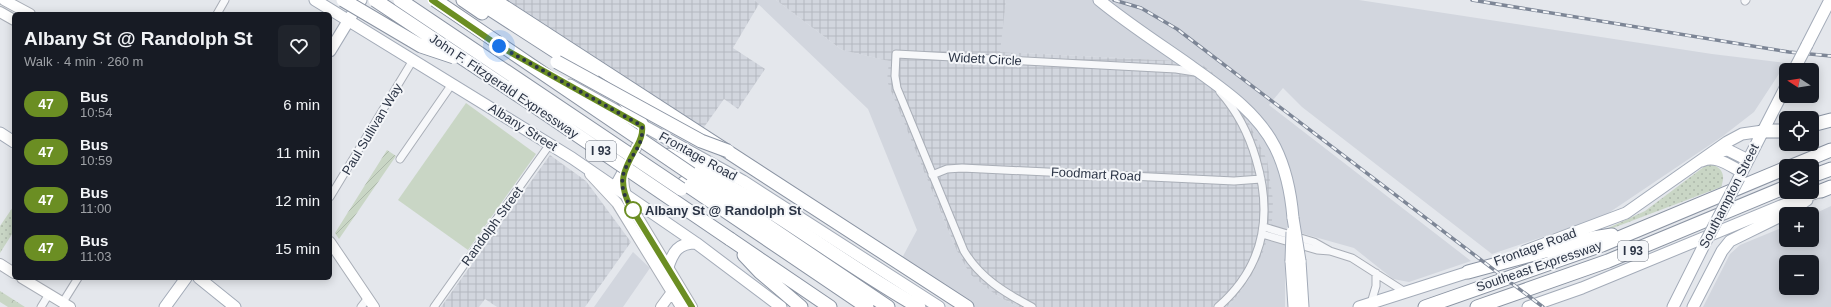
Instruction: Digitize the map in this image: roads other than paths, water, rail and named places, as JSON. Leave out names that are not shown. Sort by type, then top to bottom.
[{"type":"highway","points":[[343,0],[421,46],[471,63]]},
{"type":"highway","name":"John F. Fitzgerald Expressway","points":[[375,0],[471,63],[830,307]]},
{"type":"highway","points":[[400,0],[687,178],[854,307]]},
{"type":"highway","points":[[415,0],[687,178],[867,307]]},
{"type":"highway","name":"I 93","points":[[435,0],[651,147],[687,178],[888,307]]},
{"type":"highway","points":[[463,0],[557,62],[701,141],[728,151]]},
{"type":"highway","points":[[476,0],[610,87],[628,104],[642,126]]},
{"type":"highway","points":[[494,0],[967,307]]},
{"type":"highway","points":[[1819,123],[1831,120]]},
{"type":"highway","points":[[1763,131],[1779,131]]},
{"type":"highway","points":[[1809,159],[1831,150]]},
{"type":"highway","points":[[1819,173],[1831,168]]},
{"type":"highway","name":"Southeast Expressway","points":[[1425,307],[1574,255],[1636,231],[1779,171]]},
{"type":"highway","points":[[687,178],[745,195],[892,292],[919,307]]},
{"type":"highway","name":"Southeast Expressway","points":[[1477,307],[1597,265],[1779,190]]},
{"type":"highway","points":[[1468,272],[1593,238],[1636,231]]},
{"type":"highway","points":[[730,239],[760,272],[801,307]]},
{"type":"main road","points":[[4,0],[26,12]]},
{"type":"main road","name":"Albany Street","points":[[315,0],[572,158],[595,179],[617,203],[682,307]]},
{"type":"main road","points":[[332,48],[362,0]]},
{"type":"main road","points":[[384,43],[385,17],[388,10],[396,0]]},
{"type":"main road","name":"Frontage Road","points":[[432,0],[499,46],[755,188],[939,307]]},
{"type":"main road","points":[[1099,0],[1242,104],[1265,130],[1279,156],[1288,182],[1293,218],[1296,261],[1303,307]]},
{"type":"main road","points":[[1798,63],[1830,0]]},
{"type":"main road","points":[[0,12],[12,19]]},
{"type":"main road","name":"Southampton Street","points":[[1673,307],[1779,100]]},
{"type":"main road","points":[[642,126],[640,140],[624,170],[620,190],[692,307]]},
{"type":"main road","name":"Frontage Road","points":[[1358,307],[1468,272],[1620,216],[1634,208],[1712,152],[1742,134],[1763,131]]},
{"type":"main road","points":[[0,133],[12,141]]},
{"type":"main road","points":[[1712,152],[1728,150],[1748,160]]},
{"type":"main road","points":[[572,158],[696,243],[781,307]]},
{"type":"main road","points":[[1699,162],[1705,159],[1716,160],[1740,175]]},
{"type":"main road","points":[[1528,307],[1582,288],[1788,203],[1828,189]]},
{"type":"main road","points":[[1692,307],[1722,251],[1730,241],[1791,211],[1828,189]]},
{"type":"main road","points":[[668,267],[677,248],[687,243],[696,243]]},
{"type":"main road","points":[[332,245],[374,307]]},
{"type":"main road","points":[[1294,307],[1296,261]]},
{"type":"main road","points":[[0,264],[12,272]]},
{"type":"main road","points":[[25,280],[66,305]]},
{"type":"main road","points":[[165,307],[185,280]]},
{"type":"main road","points":[[201,280],[235,307]]},
{"type":"main road","points":[[661,307],[672,292]]},
{"type":"street","points":[[218,12],[225,0]]},
{"type":"street","name":"Widett Circle","points":[[1032,307],[1009,295],[992,283],[972,263],[958,237],[896,85],[896,54],[1176,68],[1192,71],[1205,78],[1216,87],[1236,113],[1252,147],[1261,178],[1265,204],[1263,230],[1256,255],[1248,271],[1234,291],[1218,307]]},
{"type":"street","name":"Paul Sullivan Way","points":[[332,195],[413,60]]},
{"type":"street","points":[[400,159],[449,82]]},
{"type":"street","name":"Randolph Street","points":[[434,307],[550,144]]},
{"type":"street","name":"Foodmart Road","points":[[932,174],[947,169],[957,168],[1234,181],[1261,178]]},
{"type":"street","points":[[1263,230],[1314,242],[1330,251],[1357,261],[1404,292]]},
{"type":"street","points":[[1371,303],[1376,286],[1376,273]]},
{"type":"street","points":[[66,305],[77,280]]},
{"type":"street","points":[[41,307],[49,294]]},
{"type":"street","points":[[361,307],[368,298]]},
{"type":"railway","points":[[1114,0],[1141,8],[1177,29],[1543,307]]},
{"type":"railway","points":[[1472,0],[1789,52],[1831,56]]},
{"type":"place","name":"Albany St @ Randolph St","points":[[633,210]]}]
